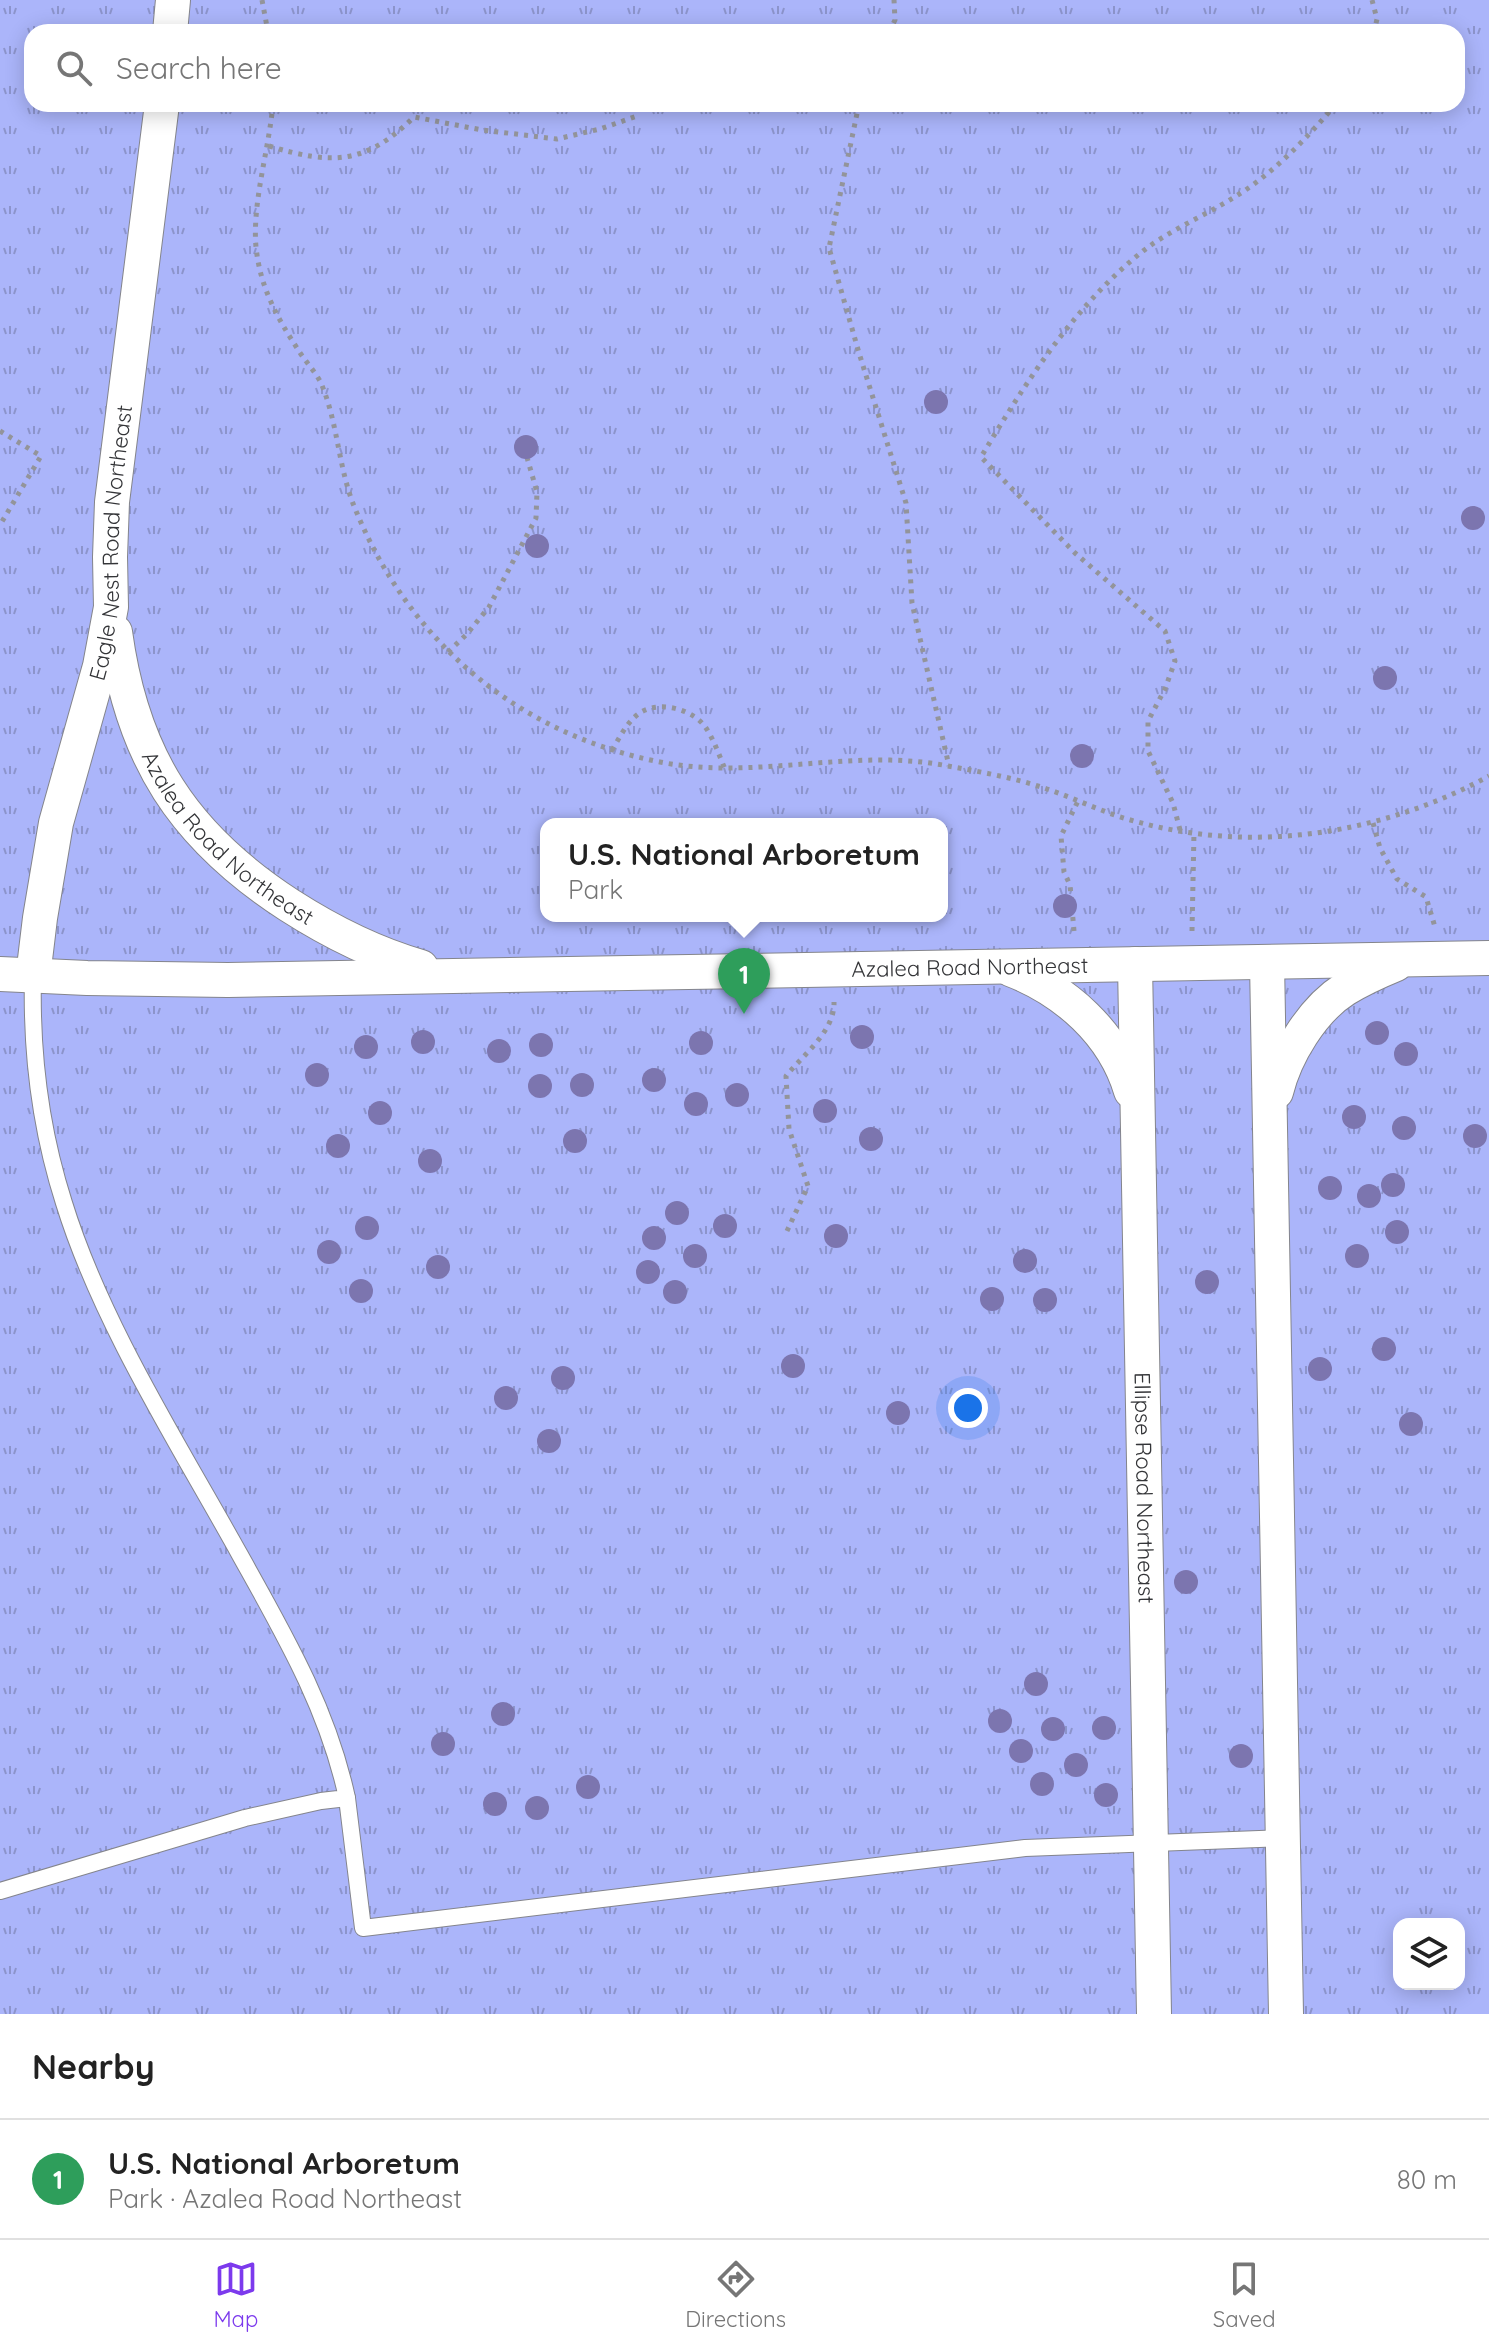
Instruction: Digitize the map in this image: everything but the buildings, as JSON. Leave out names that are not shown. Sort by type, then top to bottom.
[{"type":"street","points":[[171,24],[173,0]]},
{"type":"street","name":"Eagle Nest Road Northeast","points":[[16,975],[42,905],[56,823],[100,666],[111,607],[112,502],[161,112]]},
{"type":"street","name":"Azalea Road Northeast","points":[[111,607],[121,676],[139,736],[160,777],[191,823],[225,858],[275,896],[332,933],[385,957],[452,976]]},
{"type":"street","name":"Azalea Road Northeast","points":[[16,975],[228,980],[1489,958]]},
{"type":"street","points":[[1270,1120],[1279,1081],[1296,1045],[1317,1015],[1343,991],[1373,974],[1423,959]]},
{"type":"street","points":[[1267,962],[1286,2014]]},
{"type":"street","name":"Ellipse Road Northeast","points":[[1135,964],[1154,2014]]},
{"type":"street","points":[[1002,966],[1034,978],[1086,1017],[1110,1045],[1127,1079],[1138,1116]]},
{"type":"lane","points":[[16,975],[33,1029],[44,1119],[57,1180],[75,1234],[126,1347],[299,1661],[331,1735],[347,1798],[363,1928],[1025,1848],[1283,1838]]},
{"type":"lane","points":[[0,1891],[245,1818],[347,1798]]},
{"type":"path","points":[[262,0],[266,24]]},
{"type":"path","points":[[893,24],[894,0]]},
{"type":"path","points":[[1372,0],[1376,24]]},
{"type":"path","points":[[272,112],[255,222],[260,273],[267,297],[319,380],[354,506],[381,564],[414,615],[448,652],[492,689],[555,729],[612,750],[662,763],[725,769],[869,760],[925,762],[1023,782],[1128,819],[1194,832],[1267,838],[1307,835],[1373,823],[1457,794],[1489,776]]},
{"type":"path","points":[[857,112],[829,248],[906,503],[912,603],[949,766]]},
{"type":"path","points":[[1180,830],[1173,803],[1148,751],[1148,721],[1175,661],[1165,631],[1075,553],[981,457],[1031,375],[1088,305],[1144,250],[1237,196],[1304,142],[1329,112]]},
{"type":"path","points":[[269,146],[300,155],[331,159],[364,154],[395,136],[414,117],[482,130],[557,139],[640,115]]},
{"type":"path","points":[[0,431],[41,456],[0,525]]},
{"type":"path","points":[[448,652],[489,607],[536,518],[537,492],[526,454]]},
{"type":"path","points":[[612,750],[627,725],[642,711],[655,707],[674,708],[690,714],[705,725],[725,769]]},
{"type":"path","points":[[1075,965],[1073,909],[1070,885],[1064,872],[1061,836],[1078,801]]},
{"type":"path","points":[[1373,823],[1380,848],[1397,879],[1426,897],[1435,922],[1423,959]]},
{"type":"path","points":[[1192,963],[1194,832]]},
{"type":"path","points":[[787,1231],[808,1186],[789,1129],[786,1076],[824,1032],[831,1019],[835,1009],[832,969]]},
{"type":"green space","points":[[0,0],[1489,0],[1489,2014],[0,2014]]},
{"type":"place","name":"U.S. National Arboretum","points":[[744,1014]]}]
